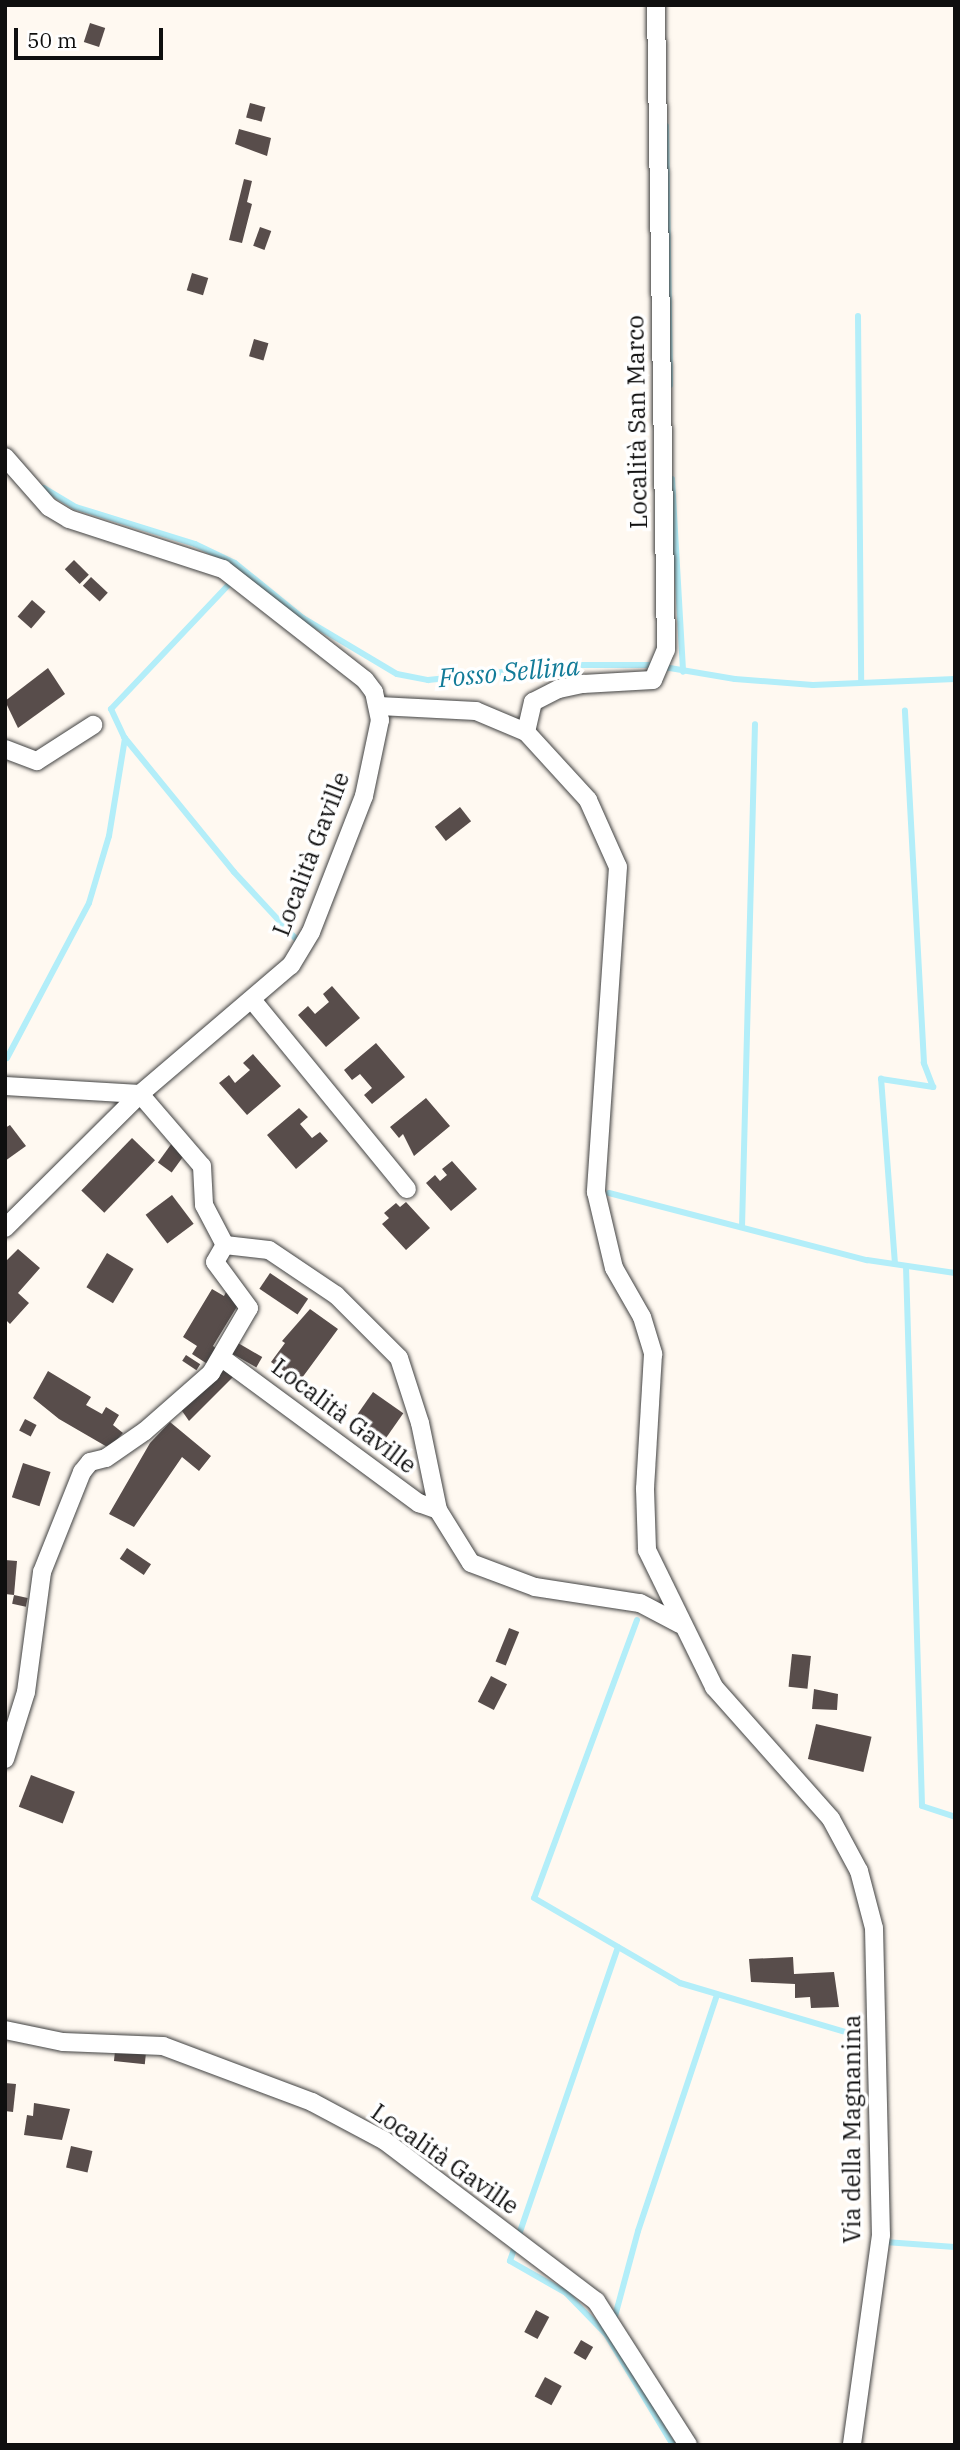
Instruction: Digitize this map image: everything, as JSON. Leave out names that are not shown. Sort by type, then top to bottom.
[{"type":"street","name":"Località San Marco","points":[[526,732],[533,702],[558,689],[583,684],[653,680],[666,650],[656,5]]},
{"type":"street","points":[[5,457],[49,507],[69,519],[223,569],[365,680],[379,706],[476,711],[526,732]]},
{"type":"street","name":"Località Gaville","points":[[5,1228],[140,1094],[253,1001],[291,965],[318,915],[364,796],[380,720],[379,706]]},
{"type":"street","points":[[5,749],[37,761],[93,725]]},
{"type":"street","name":"Via della Magnanina","points":[[526,732],[587,800],[618,867],[596,1192],[614,1268],[642,1317],[653,1354],[645,1489],[647,1550],[680,1624],[714,1687],[831,1819],[859,1871],[874,1928],[881,2235],[852,2445]]},
{"type":"street","points":[[253,1001],[407,1189]]},
{"type":"street","points":[[5,1086],[140,1094],[202,1166],[204,1205],[225,1245],[215,1262],[249,1308],[222,1358],[145,1431],[106,1458],[90,1462],[82,1472],[42,1572],[26,1692],[5,1759]]},
{"type":"street","name":"Località Gaville","points":[[225,1245],[269,1250],[336,1295],[399,1358],[420,1423],[438,1510],[471,1563],[535,1587],[640,1603],[680,1624]]},
{"type":"street","name":"Località Gaville","points":[[222,1358],[419,1503],[438,1510]]},
{"type":"street","name":"Località Gaville","points":[[5,2030],[63,2042],[163,2046],[312,2102],[385,2141],[596,2301],[688,2445]]},
{"type":"building","points":[[90,23],[105,28],[99,47],[84,42]]},
{"type":"building","points":[[250,103],[265,107],[262,122],[246,117]]},
{"type":"building","points":[[239,129],[271,138],[267,156],[235,144]]},
{"type":"building","points":[[244,179],[252,181],[247,202],[252,204],[242,243],[229,240]]},
{"type":"building","points":[[260,227],[271,231],[264,250],[253,246]]},
{"type":"building","points":[[192,273],[208,278],[203,295],[187,290]]},
{"type":"building","points":[[254,339],[268,343],[263,360],[249,356]]},
{"type":"building","points":[[74,560],[89,575],[80,584],[65,569]]},
{"type":"building","points":[[91,577],[108,593],[100,601],[83,586]]},
{"type":"building","points":[[32,600],[46,612],[31,628],[18,617]]},
{"type":"building","points":[[48,668],[65,694],[18,728],[5,701]]},
{"type":"building","points":[[460,807],[471,821],[446,841],[435,827]]},
{"type":"building","points":[[332,986],[360,1018],[326,1047],[298,1015],[308,1006],[315,1014],[329,1002],[323,994]]},
{"type":"building","points":[[376,1043],[405,1077],[372,1104],[364,1095],[372,1088],[360,1074],[352,1080],[344,1070]]},
{"type":"building","points":[[253,1054],[281,1086],[247,1115],[219,1083],[229,1075],[235,1083],[250,1070],[243,1063]]},
{"type":"building","points":[[426,1098],[450,1126],[414,1156],[403,1134],[399,1138],[390,1127]]},
{"type":"building","points":[[299,1108],[308,1117],[300,1124],[312,1138],[320,1132],[328,1141],[296,1169],[267,1135]]},
{"type":"building","points":[[10,1125],[26,1146],[5,1161],[5,1128]]},
{"type":"building","points":[[132,1138],[155,1160],[104,1213],[81,1191]]},
{"type":"building","points":[[172,1143],[186,1153],[172,1172],[158,1162]]},
{"type":"building","points":[[452,1161],[477,1189],[451,1211],[426,1183],[435,1175],[440,1181],[447,1175],[442,1169]]},
{"type":"building","points":[[172,1195],[194,1224],[167,1244],[146,1215]]},
{"type":"building","points":[[406,1202],[430,1228],[406,1250],[382,1224],[389,1218],[384,1213],[396,1203],[400,1207]]},
{"type":"building","points":[[18,1249],[40,1268],[18,1293],[29,1303],[10,1324],[5,1319],[5,1262]]},
{"type":"building","points":[[107,1253],[134,1269],[113,1303],[86,1287]]},
{"type":"building","points":[[270,1273],[308,1299],[298,1314],[259,1289]]},
{"type":"building","points":[[212,1289],[224,1296],[227,1290],[238,1305],[213,1346],[218,1350],[209,1365],[192,1354],[197,1346],[183,1337]]},
{"type":"building","points":[[310,1309],[338,1329],[299,1382],[271,1362],[285,1343],[282,1341]]},
{"type":"building","points":[[238,1343],[262,1357],[256,1367],[232,1353]]},
{"type":"building","points":[[186,1355],[200,1364],[196,1370],[182,1361]]},
{"type":"building","points":[[224,1369],[234,1376],[189,1421],[180,1408]]},
{"type":"building","points":[[48,1371],[91,1397],[86,1405],[102,1414],[106,1407],[119,1415],[113,1425],[123,1433],[109,1448],[59,1419],[33,1398]]},
{"type":"building","points":[[373,1392],[403,1413],[385,1439],[355,1418]]},
{"type":"building","points":[[25,1419],[37,1425],[31,1436],[19,1431]]},
{"type":"building","points":[[170,1422],[211,1456],[199,1471],[182,1457],[134,1527],[109,1514],[150,1443]]},
{"type":"building","points":[[23,1463],[51,1472],[39,1506],[12,1497]]},
{"type":"building","points":[[127,1548],[151,1564],[144,1575],[120,1559]]},
{"type":"building","points":[[5,1560],[17,1561],[14,1595],[5,1594]]},
{"type":"building","points":[[14,1595],[28,1598],[26,1607],[12,1604]]},
{"type":"building","points":[[509,1628],[519,1632],[506,1665],[496,1661]]},
{"type":"building","points":[[792,1654],[811,1656],[807,1689],[789,1687]]},
{"type":"building","points":[[491,1676],[507,1684],[494,1710],[478,1702]]},
{"type":"building","points":[[814,1689],[838,1694],[837,1710],[812,1709]]},
{"type":"building","points":[[816,1724],[872,1737],[863,1772],[808,1759]]},
{"type":"building","points":[[31,1775],[75,1792],[63,1824],[19,1807]]},
{"type":"building","points":[[793,1957],[794,1974],[834,1972],[839,2007],[811,2008],[810,1997],[795,1998],[795,1984],[751,1982],[749,1959]]},
{"type":"building","points":[[115,2051],[146,2054],[145,2064],[114,2061]]},
{"type":"building","points":[[5,2083],[16,2084],[13,2112],[5,2111]]},
{"type":"building","points":[[34,2103],[70,2109],[62,2140],[24,2135],[27,2115],[33,2116]]},
{"type":"building","points":[[71,2146],[92,2151],[87,2172],[66,2167]]},
{"type":"building","points":[[536,2310],[549,2317],[538,2339],[524,2332]]},
{"type":"building","points":[[581,2340],[593,2347],[586,2360],[574,2353]]},
{"type":"building","points":[[545,2377],[562,2386],[551,2405],[535,2396]]},
{"type":"waterway","points":[[666,126],[670,385]]},
{"type":"waterway","points":[[858,316],[861,682]]},
{"type":"waterway","points":[[672,479],[683,672]]},
{"type":"waterway","name":"Fosso Sellina","points":[[44,488],[76,507],[195,544],[235,563],[303,618],[397,674],[428,680],[570,665],[652,665],[735,679],[813,685],[955,679]]},
{"type":"waterway","points":[[234,579],[111,709],[124,737],[234,872],[298,941]]},
{"type":"waterway","points":[[895,1264],[881,1079],[933,1087],[924,1063],[905,711]]},
{"type":"waterway","points":[[742,1227],[755,724]]},
{"type":"waterway","points":[[7,1058],[89,903],[109,836],[125,738]]},
{"type":"waterway","points":[[609,1193],[867,1260],[955,1273]]},
{"type":"waterway","points":[[906,1266],[922,1806],[955,1817]]},
{"type":"waterway","points":[[637,1620],[534,1898],[680,1983],[859,2036]]},
{"type":"waterway","points":[[618,1947],[510,2261],[566,2293],[606,2334],[673,2445]]},
{"type":"waterway","points":[[614,2320],[638,2231],[717,1995]]},
{"type":"waterway","points":[[885,2242],[955,2247]]}]
